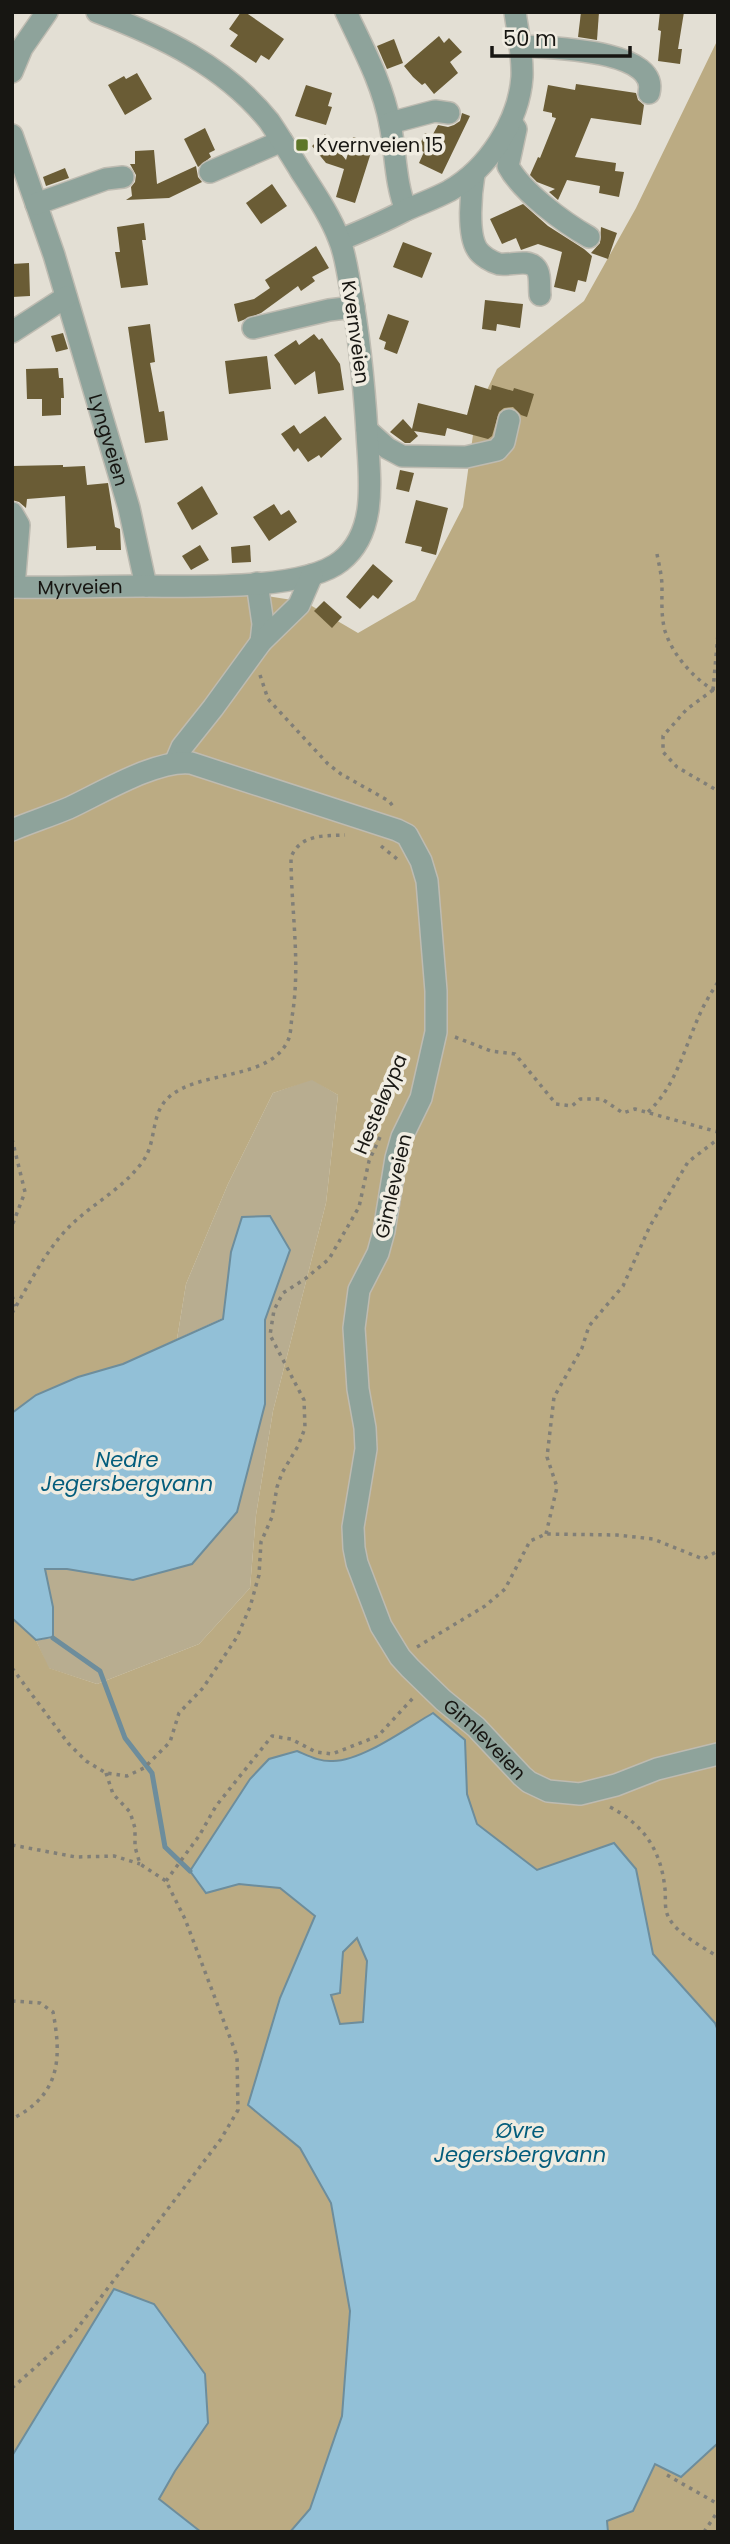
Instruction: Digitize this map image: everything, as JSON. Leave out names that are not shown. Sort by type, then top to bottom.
[{"type":"street","points":[[12,72],[22,48],[47,12]]},
{"type":"street","name":"Kvernveien","points":[[97,12],[142,29],[204,64],[247,99],[268,121],[317,196],[340,240],[354,307],[364,383],[368,504],[361,537],[341,562],[323,573],[257,583],[146,586]]},
{"type":"street","points":[[346,12],[379,86],[390,123],[400,191],[406,211]]},
{"type":"street","points":[[340,240],[450,190],[474,173],[490,154],[511,121],[522,78],[521,46],[514,12]]},
{"type":"street","points":[[521,46],[612,56],[636,65],[645,72],[650,88]]},
{"type":"street","points":[[390,123],[435,111],[449,113]]},
{"type":"street","points":[[511,121],[516,129],[508,166],[515,179],[572,227],[589,237]]},
{"type":"street","name":"Lyngveien","points":[[12,135],[66,297],[129,508],[146,586]]},
{"type":"street","points":[[210,172],[282,141]]},
{"type":"street","points":[[474,173],[471,206],[476,249],[484,257],[499,264],[527,263],[535,266],[538,271],[540,295]]},
{"type":"street","points":[[36,204],[106,179],[123,177]]},
{"type":"street","points":[[12,332],[66,297]]},
{"type":"street","points":[[253,328],[329,310],[354,307]]},
{"type":"street","points":[[367,430],[387,448],[402,456],[466,457],[497,450],[504,442],[509,420]]},
{"type":"street","name":"Myrveien","points":[[12,513],[19,526],[13,587],[146,586]]},
{"type":"street","points":[[176,761],[182,747],[261,642],[299,605],[312,575]]},
{"type":"street","points":[[257,583],[263,624],[261,642]]},
{"type":"street","points":[[12,830],[65,810],[131,778],[176,761],[191,763],[335,811],[377,822],[407,835]]},
{"type":"street","name":"Gimleveien","points":[[407,835],[421,861],[427,881],[436,991],[436,1032],[421,1098],[406,1126],[396,1158],[378,1253],[359,1290],[355,1328],[358,1389],[366,1449],[353,1527],[357,1563],[381,1626],[400,1657],[476,1727],[529,1782],[548,1791],[580,1794],[616,1785],[657,1769],[718,1754]]},
{"type":"path","points":[[657,554],[665,631],[680,658],[699,679],[716,691]]},
{"type":"path","points":[[716,691],[718,634]]},
{"type":"path","points":[[261,642],[259,671],[261,685],[268,699],[328,764],[341,775],[388,802],[401,817],[407,835]]},
{"type":"path","points":[[716,691],[687,709],[663,736],[663,752],[677,767],[718,792]]},
{"type":"path","points":[[12,1313],[50,1250],[70,1226],[123,1183],[144,1160],[157,1113],[168,1098],[183,1087],[254,1068],[279,1053],[289,1038],[295,999],[291,857],[296,846],[314,837],[353,834]]},
{"type":"path","points":[[376,842],[401,862]]},
{"type":"path","points":[[648,1112],[659,1102],[676,1073],[700,1013],[718,982]]},
{"type":"path","points":[[436,1032],[491,1051],[515,1054],[556,1104],[572,1106],[580,1099],[602,1099],[623,1113],[635,1108],[718,1132]]},
{"type":"path","name":"Hesteløypa","points":[[106,1773],[127,1776],[144,1768],[170,1742],[180,1713],[203,1688],[241,1627],[259,1575],[261,1542],[272,1517],[277,1487],[282,1473],[299,1446],[305,1428],[304,1400],[270,1335],[274,1310],[283,1293],[328,1259],[359,1207],[369,1161],[380,1136]]},
{"type":"path","points":[[12,1139],[25,1192],[12,1226]]},
{"type":"path","points":[[546,1534],[557,1487],[547,1457],[554,1396],[582,1348],[589,1326],[624,1286],[650,1226],[688,1162],[718,1139]]},
{"type":"path","points":[[12,1296],[16,1306]]},
{"type":"path","points":[[400,1657],[485,1606],[505,1589],[530,1541],[546,1534],[617,1535],[653,1539],[703,1559],[718,1551]]},
{"type":"path","points":[[12,1668],[68,1743],[86,1761],[106,1773],[113,1794],[130,1812],[140,1864]]},
{"type":"path","points":[[166,1881],[199,1836],[216,1806],[272,1736],[290,1739],[316,1752],[332,1754],[378,1736],[426,1683]]},
{"type":"path","points":[[608,1806],[625,1815],[652,1842],[661,1864],[666,1914],[675,1927],[718,1957]]},
{"type":"path","points":[[12,1845],[75,1857],[114,1856],[140,1864],[166,1881],[185,1919],[237,2056],[238,2110],[206,2160],[73,2334],[12,2388]]},
{"type":"path","points":[[12,2001],[40,2003],[53,2012],[58,2037],[57,2069],[46,2091],[23,2114],[12,2119]]},
{"type":"path","points":[[667,2475],[718,2504]]},
{"type":"path","points":[[705,2532],[718,2511]]},
{"type":"shaded area","points":[[718,39],[718,2031],[715,2023],[653,1954],[636,1869],[615,1844],[537,1870],[477,1824],[467,1794],[465,1741],[433,1713],[371,1750],[345,1760],[324,1761],[297,1751],[269,1759],[250,1780],[190,1871],[206,1893],[239,1884],[280,1888],[315,1916],[280,1998],[248,2105],[300,2148],[331,2203],[350,2311],[342,2416],[310,2510],[290,2532],[201,2532],[159,2499],[175,2471],[115,2289],[12,2456],[12,1618],[36,1640],[49,1668],[97,1684],[199,1644],[250,1588],[256,1515],[273,1411],[326,1203],[338,1095],[312,1080],[273,1093],[228,1184],[186,1284],[177,1339],[123,1364],[78,1377],[36,1395],[12,1413],[12,585],[203,586],[305,602],[358,633],[415,600],[463,507],[476,413],[497,369],[584,301],[636,208]]},
{"type":"shaded area","points":[[312,1079],[338,1095],[326,1203],[273,1411],[256,1515],[250,1588],[199,1644],[97,1684],[48,1668],[36,1640],[53,1638],[53,1607],[45,1569],[67,1569],[265,1404],[265,1320],[290,1250],[231,1252],[223,1318],[177,1339],[186,1284],[228,1184],[273,1093]]},
{"type":"shaded area","points":[[357,1937],[367,1961],[363,2022],[340,2024],[331,1995],[340,1993],[343,1952]]},
{"type":"shaded area","points":[[718,2443],[718,2532],[608,2532],[607,2521],[633,2511],[655,2464],[681,2476]]},
{"type":"water","name":"Nedre Jegersbergvann","points":[[270,1216],[290,1250],[265,1320],[265,1404],[237,1512],[192,1564],[133,1580],[67,1569],[45,1569],[53,1607],[53,1637],[36,1640],[12,1618],[12,1413],[36,1395],[78,1377],[123,1364],[223,1319],[231,1252],[242,1217]]},
{"type":"water","name":"Øvre Jegersbergvann","points":[[433,1713],[465,1740],[467,1794],[477,1824],[537,1870],[614,1843],[636,1869],[653,1954],[715,2023],[718,2031],[718,2443],[681,2477],[655,2464],[633,2511],[607,2521],[608,2532],[290,2532],[310,2509],[342,2416],[350,2311],[331,2203],[300,2148],[248,2105],[280,1998],[315,1916],[280,1888],[239,1884],[206,1893],[190,1871],[250,1779],[269,1759],[297,1751],[324,1761],[345,1760],[371,1750]],"holes":[[[357,1938],[367,1961],[363,2022],[340,2024],[331,1995],[340,1993],[343,1952]]]},
{"type":"water","points":[[114,2289],[154,2304],[205,2374],[208,2423],[159,2499],[201,2532],[12,2532],[12,2456]]},
{"type":"building","points":[[241,12],[245,12],[284,39],[269,60],[261,55],[256,63],[230,46],[238,35],[229,29]]},
{"type":"building","points":[[581,12],[599,12],[597,40],[578,37]]},
{"type":"building","points":[[660,12],[684,12],[678,49],[682,49],[680,64],[658,61]]},
{"type":"building","points":[[439,36],[444,43],[449,38],[462,52],[450,62],[458,73],[434,94],[404,66]]},
{"type":"building","points":[[394,39],[403,63],[387,69],[377,46]]},
{"type":"building","points":[[137,73],[152,99],[125,115],[108,85],[124,76],[126,79]]},
{"type":"building","points":[[576,84],[636,93],[638,100],[644,105],[641,125],[591,118],[575,157],[616,163],[615,171],[624,172],[619,197],[599,193],[600,186],[567,180],[558,200],[549,192],[555,189],[537,182],[530,175],[556,118],[552,117],[552,113],[543,111],[548,85],[575,90]]},
{"type":"building","points":[[306,85],[332,93],[328,106],[332,107],[326,125],[295,116]]},
{"type":"building","points":[[462,113],[470,116],[442,174],[419,163],[424,152],[418,149],[425,133],[432,136],[438,125],[454,125],[460,121]]},
{"type":"building","points":[[205,128],[215,150],[209,153],[211,157],[198,167],[184,139]]},
{"type":"building","points":[[325,134],[346,160],[353,137],[374,143],[355,203],[336,197],[344,169],[326,163],[312,146]]},
{"type":"building","points":[[154,150],[157,184],[196,166],[202,182],[169,198],[126,200],[132,196],[131,187],[135,182],[136,175],[130,164],[135,164],[135,151]]},
{"type":"building","points":[[65,168],[69,178],[46,186],[43,177]]},
{"type":"building","points":[[272,184],[287,206],[261,224],[246,203]]},
{"type":"building","points":[[523,204],[548,226],[592,256],[586,282],[578,280],[575,292],[554,287],[562,252],[538,244],[521,250],[516,238],[502,244],[490,219]]},
{"type":"building","points":[[144,223],[146,240],[142,240],[148,285],[121,288],[115,252],[120,252],[117,227]]},
{"type":"building","points":[[601,227],[617,233],[608,259],[591,253],[600,243]]},
{"type":"building","points":[[403,242],[432,253],[422,278],[393,267]]},
{"type":"building","points":[[316,246],[329,268],[312,277],[315,281],[301,291],[298,286],[261,313],[238,322],[234,304],[254,299],[270,288],[265,280]]},
{"type":"building","points":[[29,263],[30,296],[12,297],[12,264]]},
{"type":"building","points":[[485,300],[523,304],[520,328],[497,324],[496,331],[482,329]]},
{"type":"building","points":[[388,314],[409,321],[397,354],[384,349],[386,342],[379,339]]},
{"type":"building","points":[[150,324],[155,362],[150,363],[159,412],[164,411],[168,440],[145,443],[128,327]]},
{"type":"building","points":[[63,333],[68,349],[56,352],[51,336]]},
{"type":"building","points":[[314,334],[319,340],[322,338],[340,364],[344,390],[318,394],[315,371],[295,385],[274,355],[296,340],[299,345]]},
{"type":"building","points":[[267,356],[271,389],[229,394],[225,361]]},
{"type":"building","points":[[58,368],[59,378],[63,378],[61,415],[42,416],[42,399],[27,399],[26,369]]},
{"type":"building","points":[[475,385],[491,390],[492,385],[513,391],[514,388],[534,394],[527,417],[513,407],[504,408],[499,412],[492,436],[488,439],[447,428],[445,436],[414,431],[418,436],[410,443],[405,443],[390,432],[403,419],[412,429],[418,403],[467,415]]},
{"type":"building","points":[[325,416],[342,439],[321,458],[319,455],[308,462],[298,448],[294,452],[281,434],[294,425],[300,434]]},
{"type":"building","points":[[12,466],[85,466],[87,485],[108,483],[115,527],[120,529],[121,550],[96,550],[96,546],[67,548],[65,496],[27,499],[26,508],[12,500]]},
{"type":"building","points":[[400,470],[414,473],[409,492],[396,489]]},
{"type":"building","points":[[202,486],[218,514],[192,530],[177,503]]},
{"type":"building","points":[[416,500],[448,508],[436,555],[421,551],[422,547],[405,543]]},
{"type":"building","points":[[274,504],[281,515],[289,510],[297,522],[269,541],[253,517]]},
{"type":"building","points":[[200,545],[209,560],[191,570],[182,556]]},
{"type":"building","points":[[250,545],[251,562],[232,563],[231,547]]},
{"type":"building","points":[[373,564],[393,581],[378,599],[373,595],[360,609],[346,597]]},
{"type":"building","points":[[324,601],[342,617],[332,628],[314,611]]},
{"type":"waterway","points":[[53,1638],[100,1671],[125,1738],[152,1773],[165,1847],[190,1871]]},
{"type":"place","name":"Kvernveien 15","points":[[302,145]]}]
